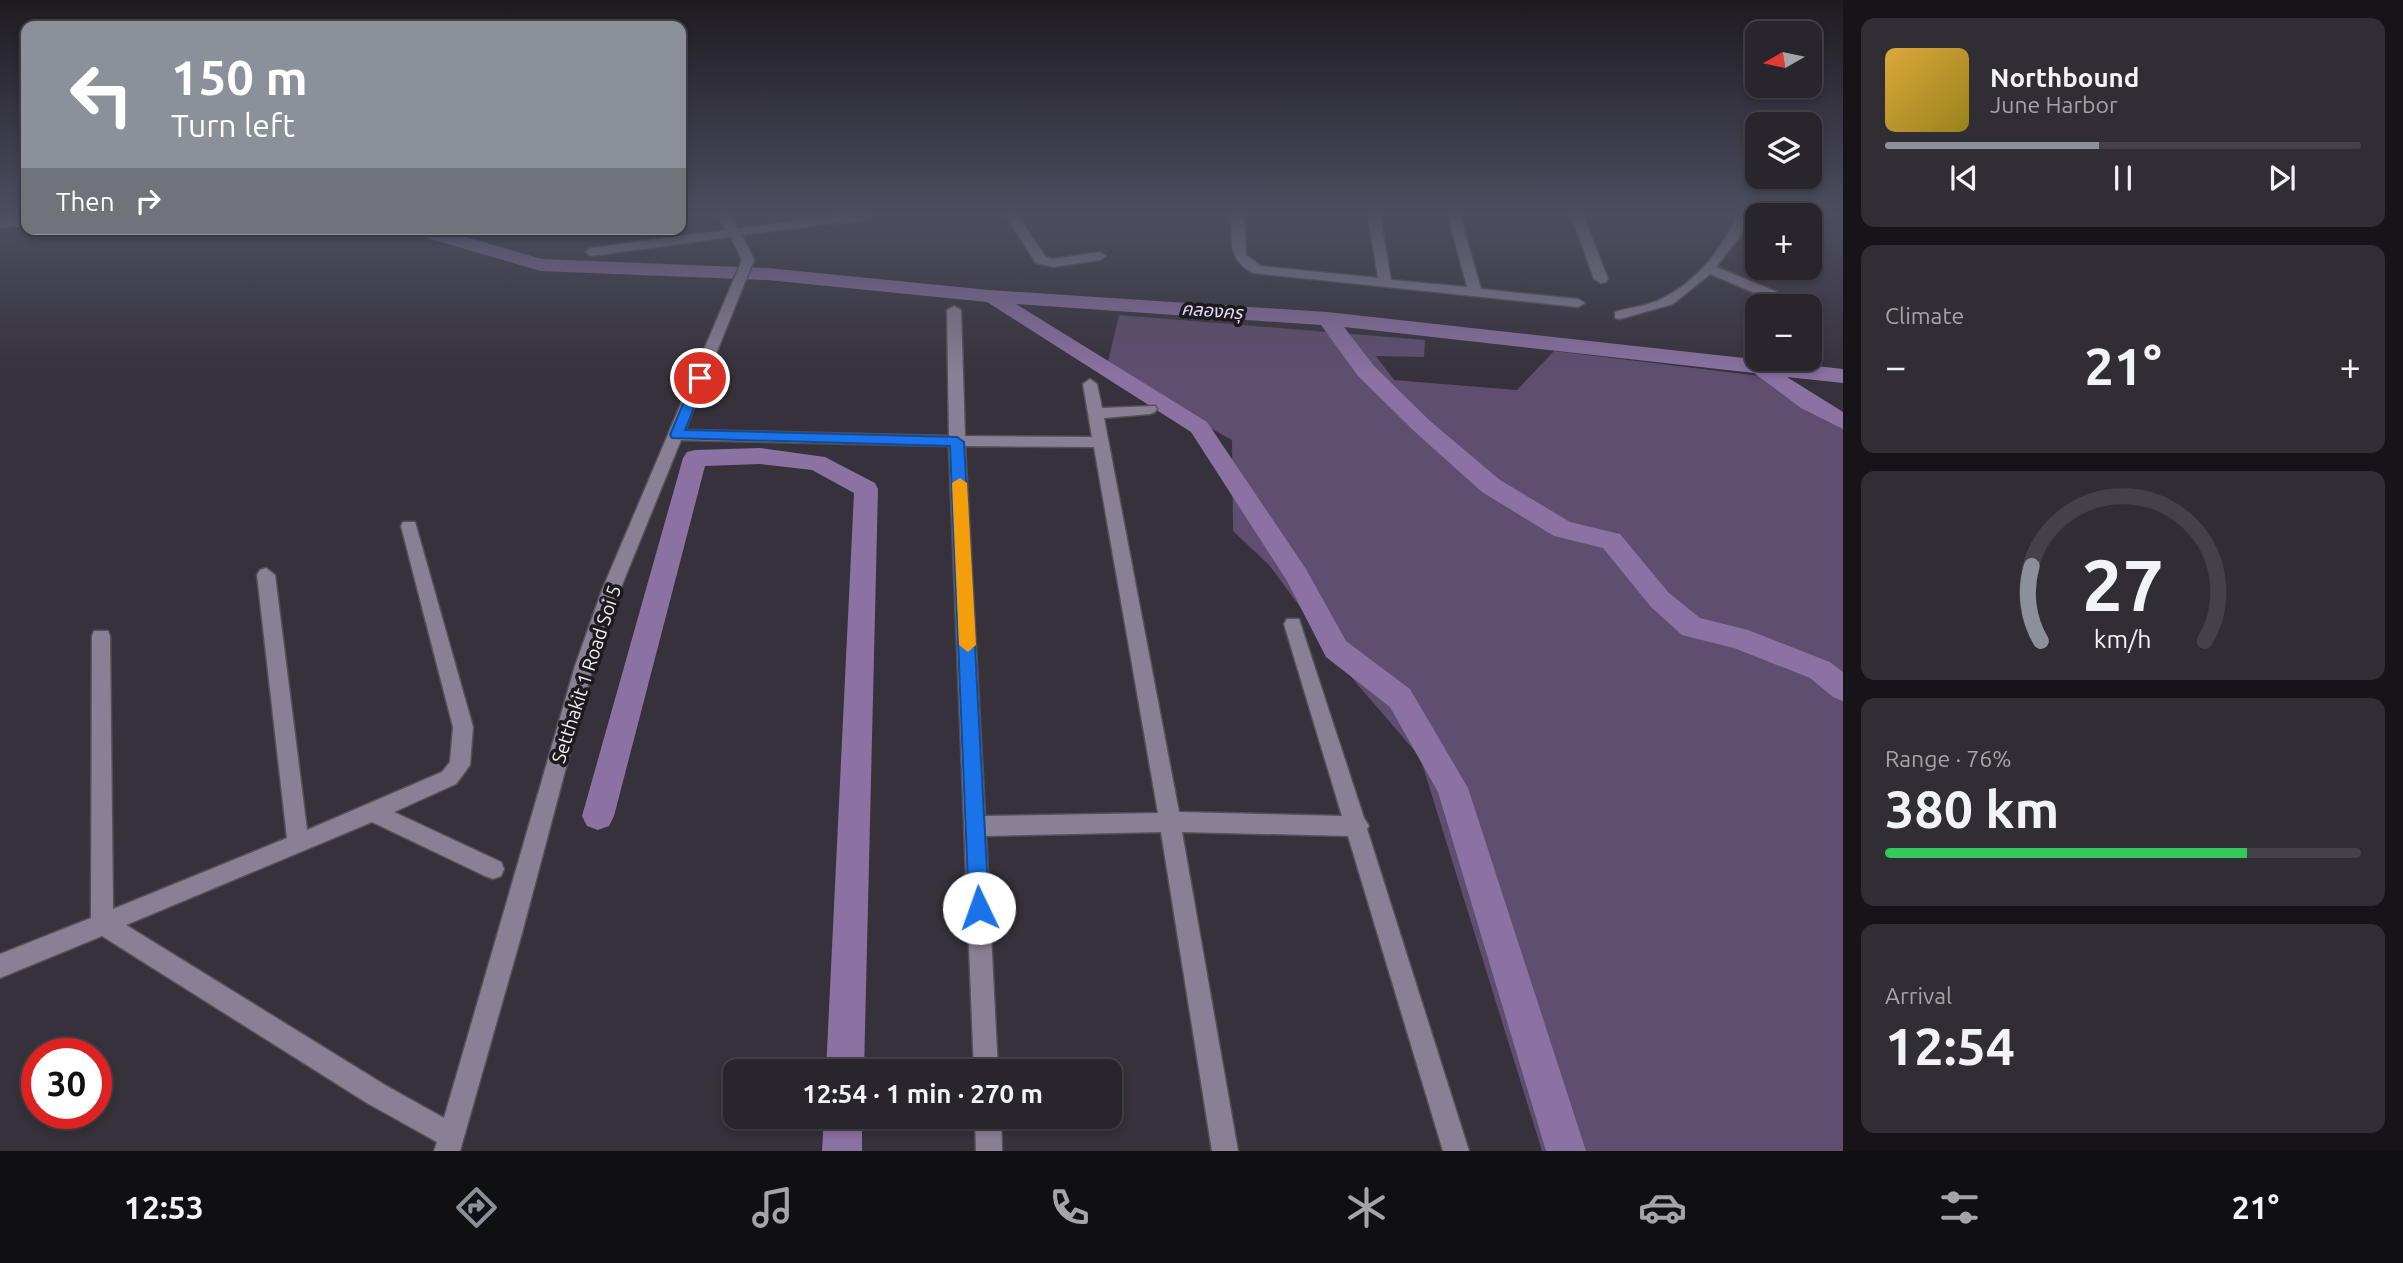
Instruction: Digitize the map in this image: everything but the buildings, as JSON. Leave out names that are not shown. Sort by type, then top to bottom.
[{"type":"street","name":"Setthakit 1 Road Soi 5","points":[[449,1144],[584,666],[611,590],[744,269]]},
{"type":"street","points":[[1254,269],[1578,303]]},
{"type":"street","points":[[1383,269],[1385,283]]},
{"type":"street","points":[[1469,269],[1475,292]]},
{"type":"street","points":[[1597,269],[1601,278]]},
{"type":"street","points":[[1620,315],[1667,302],[1690,285],[1705,269]]},
{"type":"street","points":[[1708,269],[1770,294]]},
{"type":"street","points":[[954,310],[957,442],[985,1059]]},
{"type":"street","points":[[1090,384],[1170,822],[1225,1151]]},
{"type":"street","points":[[1095,414],[1150,410]]},
{"type":"street","points":[[677,435],[957,442],[1099,442]]},
{"type":"street","points":[[0,966],[298,844],[449,778],[460,765],[463,727],[409,526]]},
{"type":"street","points":[[266,575],[298,844]]},
{"type":"street","points":[[1293,624],[1358,827],[1456,1151]]},
{"type":"street","points":[[101,635],[102,923]]},
{"type":"street","points":[[373,812],[493,869]]},
{"type":"street","points":[[975,826],[1170,822],[1358,827]]},
{"type":"street","points":[[102,923],[376,1094],[449,1144]]},
{"type":"street","points":[[988,1129],[989,1151]]},
{"type":"shaded area","points":[[1119,315],[1425,340],[1424,357],[1376,356],[1394,380],[1517,390],[1554,351],[1760,376],[1817,414],[1843,427],[1843,1151],[1542,1151],[1420,757],[1357,684],[1269,565],[1233,531],[1232,440],[1106,370]]},
{"type":"waterway","name":"คลองครุ","points":[[634,269],[767,274],[989,296],[1328,319]]},
{"type":"waterway","points":[[996,300],[1199,427],[1297,576],[1336,649],[1400,698],[1452,788],[1566,1151]]},
{"type":"waterway","name":"คลองครุ","points":[[1328,319],[1843,376]]},
{"type":"waterway","points":[[1328,319],[1366,371],[1422,426],[1491,486],[1563,530],[1611,541],[1660,600],[1692,627],[1738,638],[1820,670],[1843,689]]},
{"type":"waterway","points":[[1765,371],[1809,403],[1843,422]]},
{"type":"waterway","points":[[598,816],[695,458],[760,456],[817,463],[866,489],[845,1059]]},
{"type":"waterway","points":[[842,1151],[843,1129]]},
{"type":"slow traffic","points":[[960,483],[968,645]]},
{"type":"route","points":[[700,378],[677,435],[957,442],[979,908]]}]
